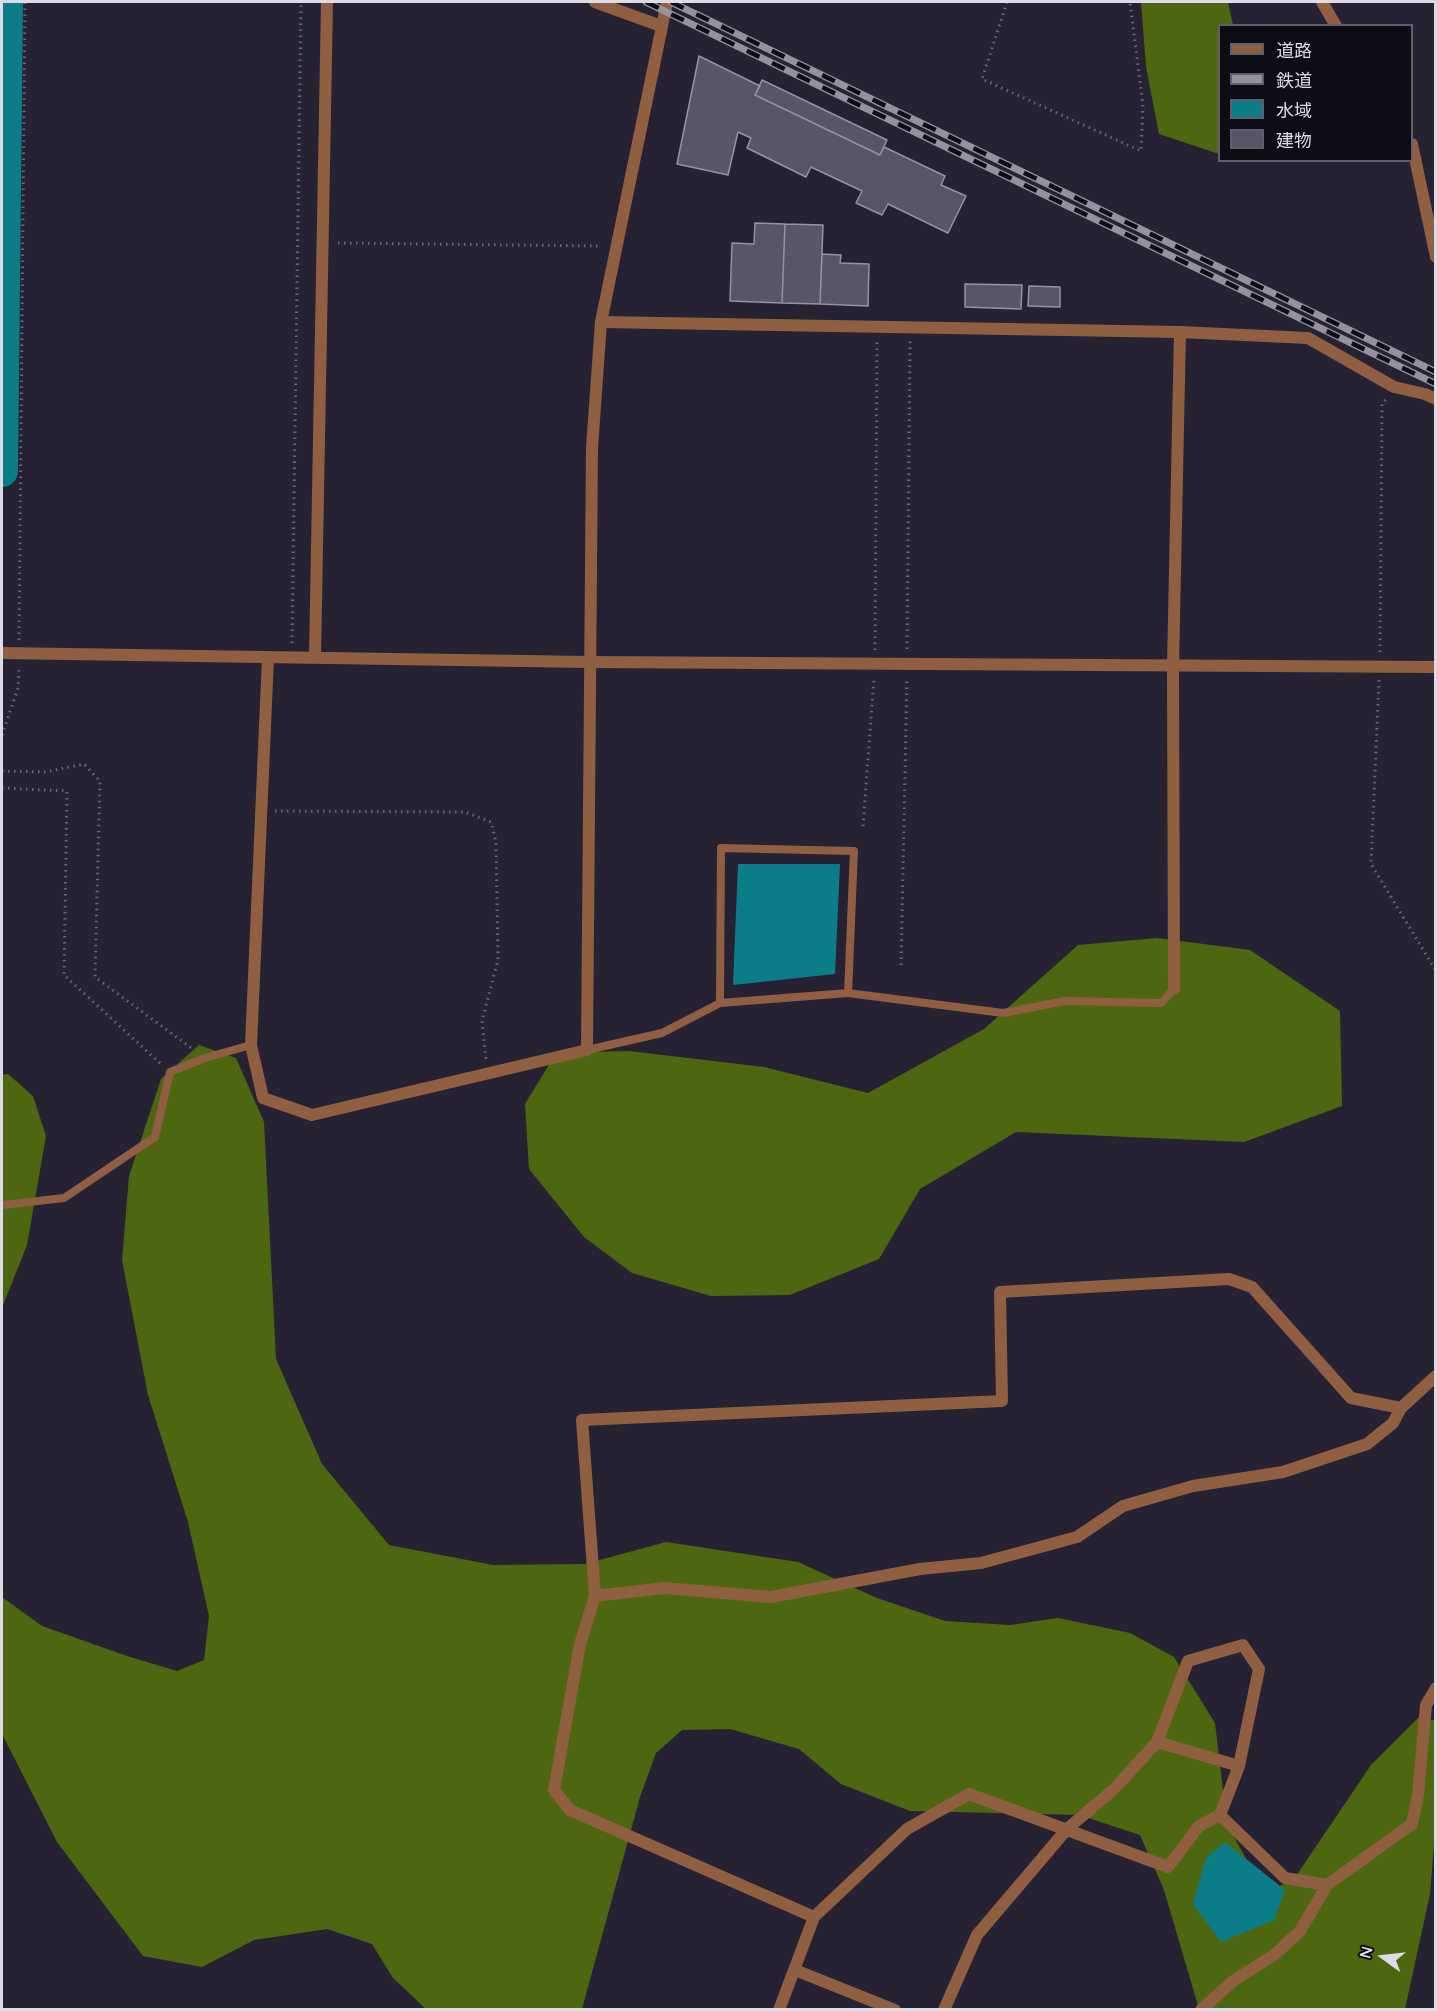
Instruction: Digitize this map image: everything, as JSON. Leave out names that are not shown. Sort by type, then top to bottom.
[{"type":"street","points":[[315,657],[327,2]]},
{"type":"street","points":[[595,2],[662,27]]},
{"type":"street","points":[[268,658],[251,1045],[263,1098],[312,1115],[587,1050],[592,448],[601,322],[667,2]]},
{"type":"street","points":[[1322,2],[1335,24]]},
{"type":"street","points":[[1413,149],[1436,257]]},
{"type":"street","points":[[601,322],[1180,332],[1308,338],[1394,387],[1436,399]]},
{"type":"street","points":[[1174,989],[1173,666],[1180,332]]},
{"type":"street","points":[[2,653],[589,662],[1436,667]]},
{"type":"street","points":[[814,1917],[570,1810],[554,1790],[580,1644],[595,1596],[582,1420],[1002,1401],[1000,1292],[1229,1279],[1252,1287],[1351,1398],[1401,1408]]},
{"type":"street","points":[[595,1596],[664,1588],[771,1597],[900,1572],[981,1563],[1077,1537],[1123,1506],[1193,1486],[1283,1472],[1367,1444],[1393,1423],[1401,1408],[1436,1376]]},
{"type":"street","points":[[779,2010],[814,1917],[907,1829],[969,1794],[1067,1829],[1168,1867],[1199,1826],[1221,1815],[1239,1766],[1259,1668],[1243,1644],[1188,1661],[1157,1743],[1114,1789],[1067,1829],[977,1935],[944,2010]]},
{"type":"street","points":[[1201,2010],[1233,1981],[1274,1955],[1300,1931],[1327,1885],[1412,1824],[1418,1795],[1426,1705],[1436,1688]]},
{"type":"street","points":[[1157,1743],[1239,1766]]},
{"type":"street","points":[[1221,1815],[1285,1878],[1327,1885]]},
{"type":"street","points":[[795,1970],[895,2010]]},
{"type":"lane","points":[[720,1004],[721,848],[854,851],[848,993]]},
{"type":"lane","points":[[587,1050],[662,1034],[720,1004],[848,993],[1003,1013],[1065,1001],[1161,1003],[1174,989]]},
{"type":"lane","points":[[2,1205],[64,1198],[155,1137],[170,1072],[205,1058],[251,1045]]},
{"type":"path","points":[[2,735],[18,688],[25,2]]},
{"type":"path","points":[[292,657],[301,2]]},
{"type":"path","points":[[1007,2],[982,79],[1141,152],[1143,105],[1130,2]]},
{"type":"path","points":[[322,243],[615,246]]},
{"type":"path","points":[[863,826],[874,664],[878,326]]},
{"type":"path","points":[[901,965],[910,327]]},
{"type":"path","points":[[1394,387],[1382,404],[1380,667],[1371,864],[1436,971]]},
{"type":"path","points":[[2,771],[45,772],[84,764],[100,781],[95,977],[205,1058]]},
{"type":"path","points":[[2,788],[67,791],[64,975],[170,1072]]},
{"type":"path","points":[[261,811],[465,812],[491,822],[496,842],[498,960],[482,1022],[487,1074]]},
{"type":"green space","points":[[1141,2],[1228,2],[1233,24],[1218,24],[1218,154],[1159,134],[1146,67]]},
{"type":"green space","points":[[1157,938],[1250,950],[1340,1011],[1342,1106],[1244,1142],[1016,1132],[920,1189],[879,1259],[790,1295],[711,1296],[632,1273],[584,1237],[529,1169],[525,1104],[556,1053],[629,1051],[764,1067],[868,1093],[984,1029],[1078,945]]},
{"type":"green space","points":[[199,1045],[236,1058],[264,1122],[276,1359],[322,1464],[389,1545],[493,1565],[585,1564],[666,1542],[798,1562],[877,1598],[945,1621],[1010,1625],[1058,1618],[1130,1633],[1174,1657],[1215,1723],[1227,1824],[1265,1893],[1294,1879],[1371,1765],[1418,1718],[1435,1720],[1436,1819],[1430,1894],[1405,2009],[1199,2009],[1164,1890],[1140,1835],[1079,1815],[910,1811],[841,1784],[799,1749],[730,1729],[682,1730],[656,1753],[640,1797],[582,2009],[426,2009],[393,1978],[372,1944],[327,1929],[254,1940],[202,1967],[143,1956],[57,1842],[2,1734],[2,1597],[42,1626],[127,1656],[177,1671],[204,1660],[209,1616],[188,1522],[148,1395],[122,1260],[129,1176],[161,1079]]},
{"type":"green space","points":[[8,1074],[33,1096],[46,1136],[27,1245],[2,1308],[2,1075]]},
{"type":"water","points":[[738,864],[840,864],[835,974],[733,985]]},
{"type":"water","points":[[1225,1842],[1285,1890],[1274,1920],[1221,1942],[1193,1904],[1206,1858]]},
{"type":"building","points":[[699,56],[760,86],[755,95],[880,155],[884,147],[945,176],[941,185],[966,196],[948,233],[888,204],[882,215],[856,203],[862,191],[811,167],[806,177],[747,148],[751,138],[738,132],[728,175],[677,164]]},
{"type":"building","points":[[762,80],[887,140],[880,155],[755,95]]},
{"type":"building","points":[[755,223],[785,224],[782,303],[730,301],[732,243],[754,244]]},
{"type":"building","points":[[785,224],[823,225],[820,304],[782,303]]},
{"type":"building","points":[[822,254],[841,255],[840,263],[869,264],[868,306],[820,304]]},
{"type":"building","points":[[965,284],[1022,285],[1021,309],[965,307]]},
{"type":"building","points":[[1029,286],[1060,287],[1060,307],[1028,306]]},
{"type":"waterway","points":[[2,471],[7,2]]},
{"type":"railway","points":[[646,2],[1436,384]]},
{"type":"railway","points":[[671,2],[1436,372]]}]
